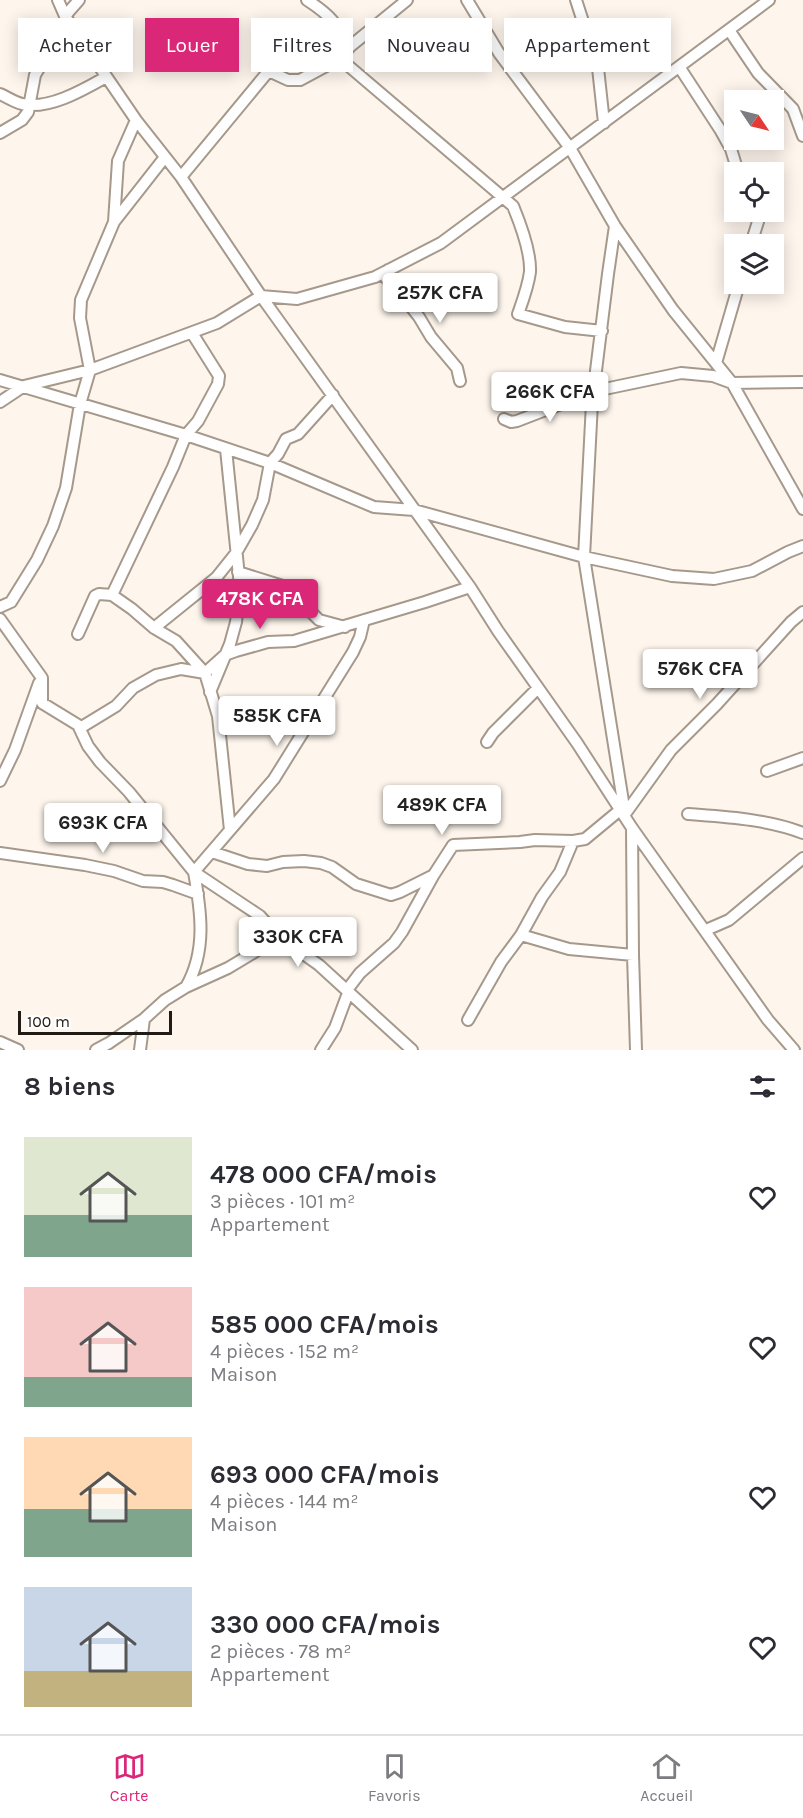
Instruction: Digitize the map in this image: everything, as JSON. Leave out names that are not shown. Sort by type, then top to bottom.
[{"type":"street","points":[[58,0],[65,16],[79,0]]},
{"type":"street","points":[[307,0],[331,18]]},
{"type":"street","points":[[353,45],[406,0]]},
{"type":"street","points":[[468,0],[499,52],[570,148],[615,226],[673,310],[732,383],[803,509]]},
{"type":"street","points":[[576,0],[598,68],[604,123]]},
{"type":"street","points":[[2,399],[24,386],[90,370],[218,324],[261,296],[297,299],[375,277],[441,243],[769,0]]},
{"type":"street","points":[[729,30],[758,73],[793,109],[803,136]]},
{"type":"street","points":[[680,68],[721,131],[735,162]]},
{"type":"street","points":[[353,70],[513,206],[519,221],[530,269],[526,292],[518,314],[565,327],[602,332]]},
{"type":"street","points":[[0,133],[22,120],[28,112],[37,72]]},
{"type":"street","points":[[103,72],[136,120],[181,177],[261,296],[470,587],[632,828],[768,1020],[794,1050]]},
{"type":"street","points":[[181,177],[267,74],[273,73],[288,80],[300,80],[315,72]]},
{"type":"street","points":[[0,94],[23,104],[45,104],[75,94],[106,77]]},
{"type":"street","points":[[114,222],[118,161],[136,120]]},
{"type":"street","points":[[0,607],[11,602],[37,560],[53,526],[66,488],[80,404],[90,370],[80,318],[81,300],[114,222],[165,157]]},
{"type":"street","points":[[615,226],[592,403],[584,557],[623,812]]},
{"type":"street","points":[[388,270],[386,278],[397,289],[431,337],[457,368],[460,381]]},
{"type":"street","points":[[716,363],[736,294]]},
{"type":"street","points":[[112,596],[186,435],[198,421],[218,384],[219,376],[192,333]]},
{"type":"street","points":[[504,419],[511,422],[517,421],[595,391],[681,373],[713,376],[732,383],[803,382]]},
{"type":"street","points":[[0,380],[186,435],[270,463],[374,507],[414,510],[584,557],[672,576],[714,579],[753,571],[803,546]]},
{"type":"street","points":[[154,628],[216,578],[236,553],[263,500],[270,463],[286,439],[298,434],[333,395]]},
{"type":"street","points":[[210,692],[230,644],[236,622],[240,586],[226,449]]},
{"type":"street","points":[[238,572],[286,587],[298,595],[320,620],[345,627]]},
{"type":"street","points":[[205,673],[225,655],[268,642],[294,641],[345,627],[470,587]]},
{"type":"street","points":[[78,634],[94,596],[99,594],[112,596],[144,617],[154,628],[176,641],[205,673],[218,716],[230,830]]},
{"type":"street","points":[[321,1050],[335,1028],[348,993],[347,990],[360,973],[394,943],[453,845],[535,840],[573,842],[585,838],[623,812],[671,750],[803,612]]},
{"type":"street","points":[[0,619],[42,678],[42,703],[80,728],[88,746],[100,762],[129,792],[195,872],[260,916],[278,936],[319,965],[412,1050]]},
{"type":"street","points":[[186,987],[194,974],[201,944],[201,921],[195,872],[274,779],[353,652],[364,620]]},
{"type":"street","points":[[80,728],[116,706],[133,688],[156,675],[181,669],[205,673]]},
{"type":"street","points":[[0,781],[15,750],[42,678]]},
{"type":"street","points":[[487,742],[493,733],[538,688]]},
{"type":"street","points":[[767,771],[803,758]]},
{"type":"street","points":[[688,814],[766,823],[803,833]]},
{"type":"street","points":[[632,828],[636,1050]]},
{"type":"street","points":[[468,1020],[501,962],[560,872],[573,842]]},
{"type":"street","points":[[212,852],[257,865],[267,866],[303,861],[321,863],[332,867],[356,884],[391,895],[433,876]]},
{"type":"street","points":[[0,853],[86,865],[114,871],[142,881],[163,882],[198,894]]},
{"type":"street","points":[[705,930],[729,920],[803,858]]},
{"type":"street","points":[[521,934],[569,949],[633,955]]},
{"type":"street","points":[[96,1050],[144,1019],[165,1000],[186,987],[236,963],[278,936]]},
{"type":"street","points":[[140,1050],[144,1019]]},
{"type":"street","points":[[0,1042],[18,1050]]}]
